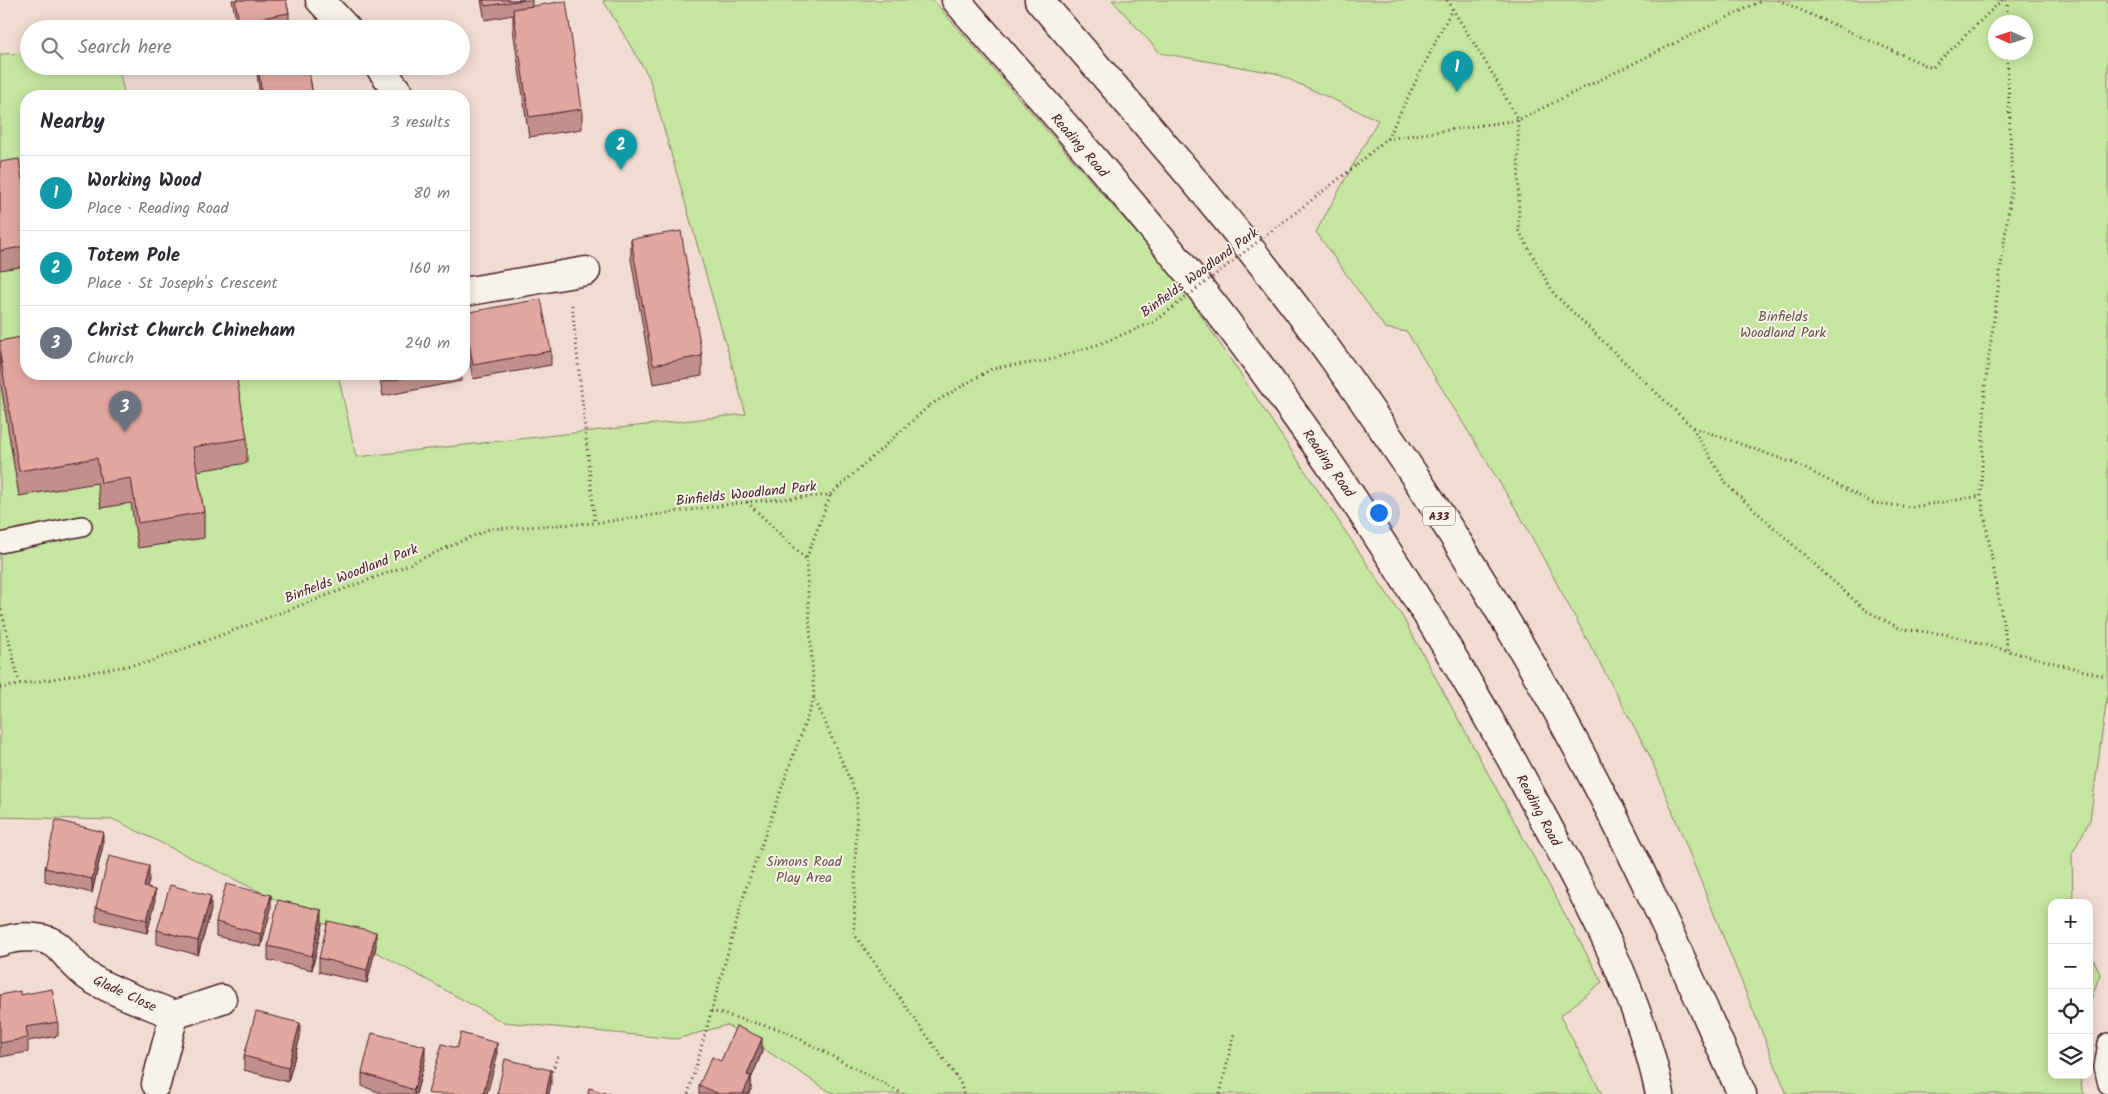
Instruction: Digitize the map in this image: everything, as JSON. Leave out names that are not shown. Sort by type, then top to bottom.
[{"type":"main road","points":[[320,0],[339,20]]},
{"type":"main road","name":"Reading Road","points":[[956,0],[1173,254],[1231,328],[1325,456],[1384,545],[1510,756],[1580,887],[1626,984],[1653,1057],[1660,1094]]},
{"type":"main road","name":"A33","points":[[1039,0],[1184,167],[1278,283],[1383,429],[1452,534],[1526,658],[1594,778],[1636,862],[1742,1094]]},
{"type":"main road","points":[[385,75],[396,90]]},
{"type":"main road","points":[[470,291],[586,271]]},
{"type":"main road","name":"Glade Close","points":[[0,942],[14,937],[36,938],[58,946],[71,963],[92,979],[174,1015],[222,999]]},
{"type":"main road","name":"Glade Close","points":[[156,1084],[174,1015]]},
{"type":"lane","points":[[0,543],[82,526]]},
{"type":"lane","points":[[2108,1042],[2104,1068],[2108,1084]]},
{"type":"path","points":[[1447,0],[1491,71],[1518,120],[1519,231],[1554,294],[1692,427],[1727,485],[1865,610],[1901,629],[1944,634],[2104,676]]},
{"type":"path","points":[[1386,139],[1518,120],[1763,0]]},
{"type":"path","points":[[1778,0],[1932,68],[2002,0]]},
{"type":"path","points":[[2006,0],[2007,15]]},
{"type":"path","points":[[1386,139],[1452,8]]},
{"type":"path","points":[[2007,60],[2012,182],[1985,388],[1981,496],[2008,651]]},
{"type":"path","name":"Binfields Woodland Park","points":[[0,688],[149,662],[403,567],[489,529],[595,523],[747,502],[830,496],[930,405],[993,368],[1046,361],[1099,344],[1154,322],[1357,166],[1386,139]]},
{"type":"path","points":[[571,300],[595,523]]},
{"type":"path","points":[[1692,427],[1796,464],[1873,503],[1912,507],[1981,496]]},
{"type":"path","points":[[830,496],[806,559],[814,697],[857,796],[854,934],[960,1082],[964,1094]]},
{"type":"path","points":[[747,502],[806,559]]},
{"type":"path","points":[[0,605],[20,685]]},
{"type":"path","points":[[688,1094],[746,888],[814,697]]},
{"type":"path","points":[[711,1011],[785,1031],[903,1094]]},
{"type":"path","points":[[1220,1094],[1234,1034]]},
{"type":"path","points":[[550,1078],[559,1053]]},
{"type":"green space","name":"Simons Road Play Area","points":[[603,0],[933,0],[1176,278],[1402,616],[1602,982],[1560,1016],[1602,1094],[836,1094],[727,1025],[676,1039],[503,1022],[333,928],[115,820],[0,817],[0,54],[20,53],[20,75],[120,75],[124,90],[20,90],[20,380],[339,380],[356,457],[746,414],[649,77]]},
{"type":"green space","name":"Binfields Woodland Park","points":[[1112,0],[2108,0],[2108,690],[2090,820],[2072,854],[2073,899],[2048,899],[2048,1079],[2081,1079],[2082,1090],[2085,1094],[1787,1094],[1650,756],[1522,519],[1407,332],[1385,328],[1316,232],[1378,120],[1275,73],[1160,53]]},
{"type":"green space","points":[[2093,958],[2100,974],[2093,994]]},
{"type":"building","points":[[235,0],[286,0],[289,13],[250,20],[239,20]]},
{"type":"building","points":[[483,0],[524,0],[485,6]]},
{"type":"building","points":[[566,1],[582,109],[529,117],[513,9]]},
{"type":"building","points":[[259,75],[310,75],[312,90],[261,90]]},
{"type":"building","points":[[19,159],[20,247],[0,251],[0,162]]},
{"type":"building","points":[[681,231],[702,356],[653,365],[631,239]]},
{"type":"building","points":[[541,299],[551,351],[473,365],[470,348],[470,312]]},
{"type":"building","points":[[20,337],[20,380],[237,380],[247,438],[193,447],[204,512],[138,523],[131,478],[101,483],[97,458],[19,471],[0,354],[0,341]]},
{"type":"building","points":[[56,820],[103,832],[92,879],[45,868]]},
{"type":"building","points":[[109,856],[149,866],[144,887],[155,890],[147,920],[96,907]]},
{"type":"building","points":[[226,884],[271,895],[261,934],[216,922]]},
{"type":"building","points":[[170,885],[211,896],[198,941],[157,930]]},
{"type":"building","points":[[278,900],[322,910],[312,956],[268,946]]},
{"type":"building","points":[[328,921],[376,932],[367,970],[319,958]]},
{"type":"building","points":[[52,989],[58,1022],[26,1027],[28,1038],[0,1043],[0,995],[20,991],[20,995]]},
{"type":"building","points":[[256,1012],[300,1023],[288,1068],[244,1056]]},
{"type":"building","points":[[736,1026],[762,1038],[747,1075],[751,1076],[743,1094],[719,1094],[699,1085],[712,1057],[721,1061]]},
{"type":"building","points":[[372,1033],[425,1046],[414,1090],[362,1073]]},
{"type":"building","points":[[461,1033],[497,1043],[483,1094],[428,1093],[442,1044],[457,1048]]},
{"type":"building","points":[[505,1059],[551,1070],[546,1094],[497,1094]]},
{"type":"building","points":[[589,1088],[610,1094],[588,1094]]},
{"type":"place","name":"Working Wood","points":[[1457,92]]},
{"type":"place","name":"Totem Pole","points":[[621,170]]},
{"type":"place","name":"Christ Church Chineham","points":[[125,432]]}]
